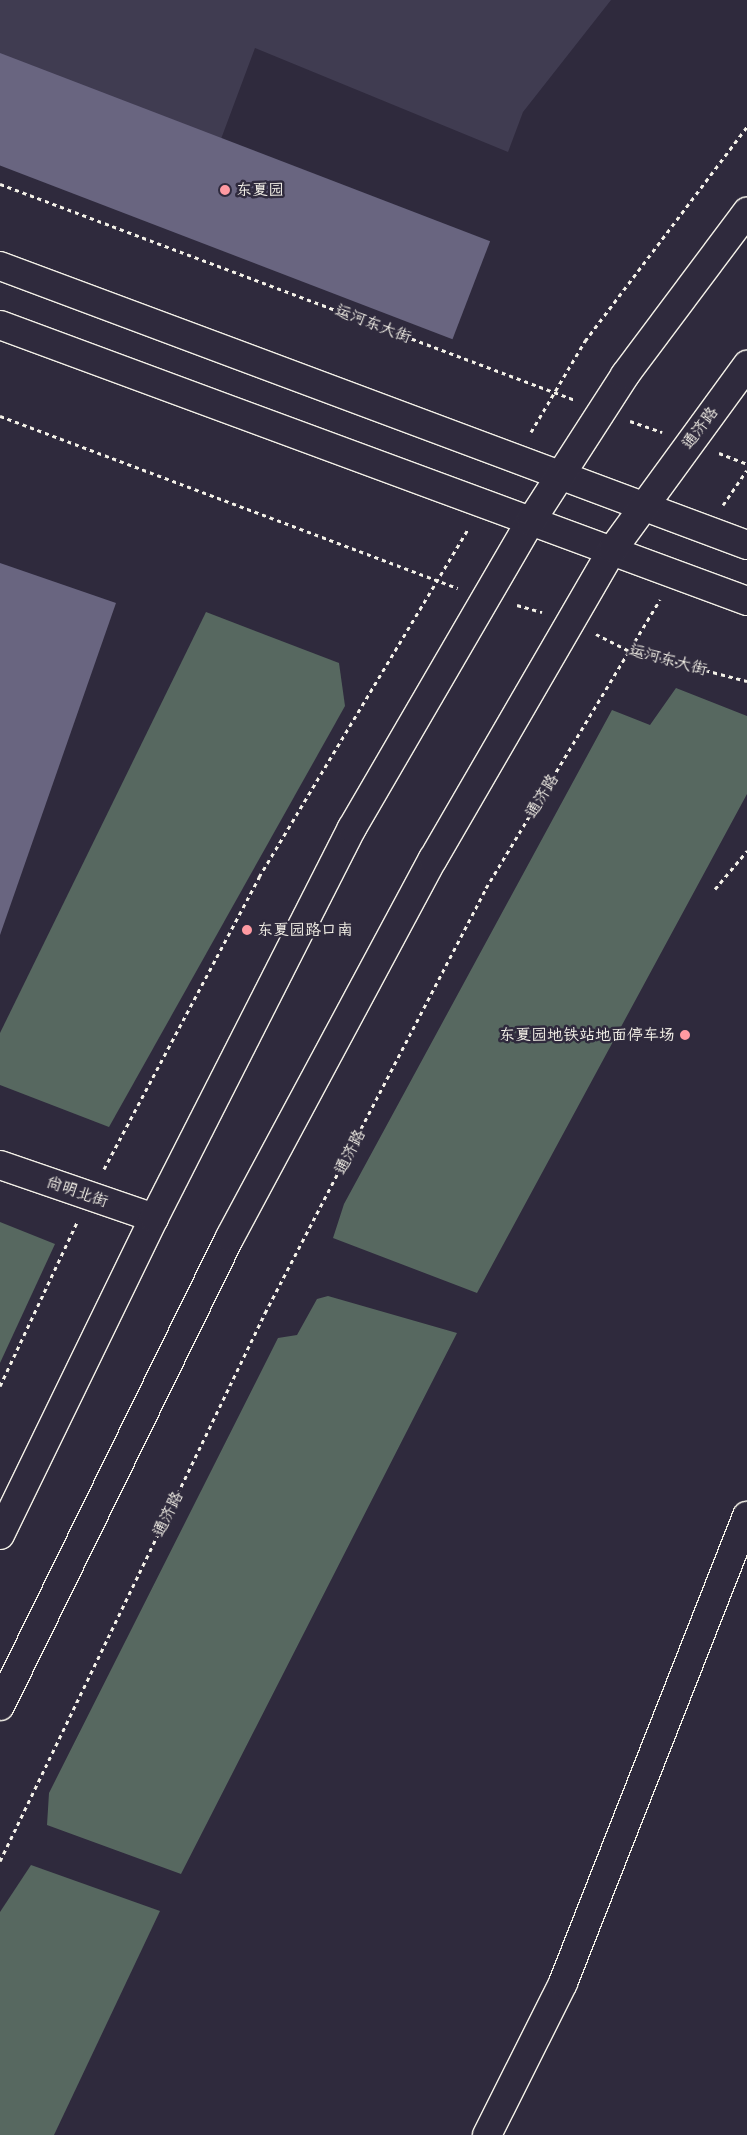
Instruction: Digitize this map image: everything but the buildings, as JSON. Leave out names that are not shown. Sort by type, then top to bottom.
[{"type":"main road","points":[[0,1535],[154,1218],[352,828],[531,521],[561,478],[625,375],[747,212]]},
{"type":"main road","points":[[0,266],[514,458],[561,478],[747,545]]},
{"type":"main road","points":[[0,325],[531,521],[613,549],[747,601]]},
{"type":"main road","name":"通济路","points":[[0,1706],[230,1238],[433,859],[569,620],[613,549],[689,442],[747,365]]},
{"type":"main road","name":"尚明北街","points":[[0,1165],[154,1218]]},
{"type":"main road","points":[[487,2135],[563,1983],[747,1516]]},
{"type":"path","points":[[514,458],[556,392],[585,341],[747,127]]},
{"type":"path","name":"运河东大街","points":[[0,184],[747,464]]},
{"type":"path","name":"运河东大街","points":[[0,416],[434,581],[569,620],[628,650],[747,681]]},
{"type":"path","points":[[706,530],[747,470]]},
{"type":"path","points":[[0,1386],[90,1196],[259,877],[434,581],[485,503]]},
{"type":"path","name":"通济路","points":[[0,1860],[265,1313],[486,888],[628,650],[677,575]]},
{"type":"path","points":[[715,889],[747,851]]},
{"type":"shaded area","points":[[0,0],[611,0],[523,112],[508,152],[255,48],[193,214],[0,139]]},
{"type":"green space","points":[[206,612],[339,663],[345,706],[109,1127],[0,1085],[0,1033]]},
{"type":"green space","points":[[676,688],[747,716],[747,794],[477,1293],[333,1238],[344,1204],[612,710],[650,725]]},
{"type":"green space","points":[[0,1222],[55,1244],[0,1363]]},
{"type":"green space","points":[[328,1296],[457,1333],[181,1874],[47,1825],[49,1793],[278,1338],[297,1335],[317,1299]]},
{"type":"green space","points":[[31,1865],[160,1911],[54,2135],[0,2135],[0,1912]]},
{"type":"place","name":"东夏园","points":[[225,190]]},
{"type":"place","name":"东夏园路口南","points":[[247,930]]},
{"type":"place","name":"东夏园地铁站地面停车场","points":[[685,1035]]}]
